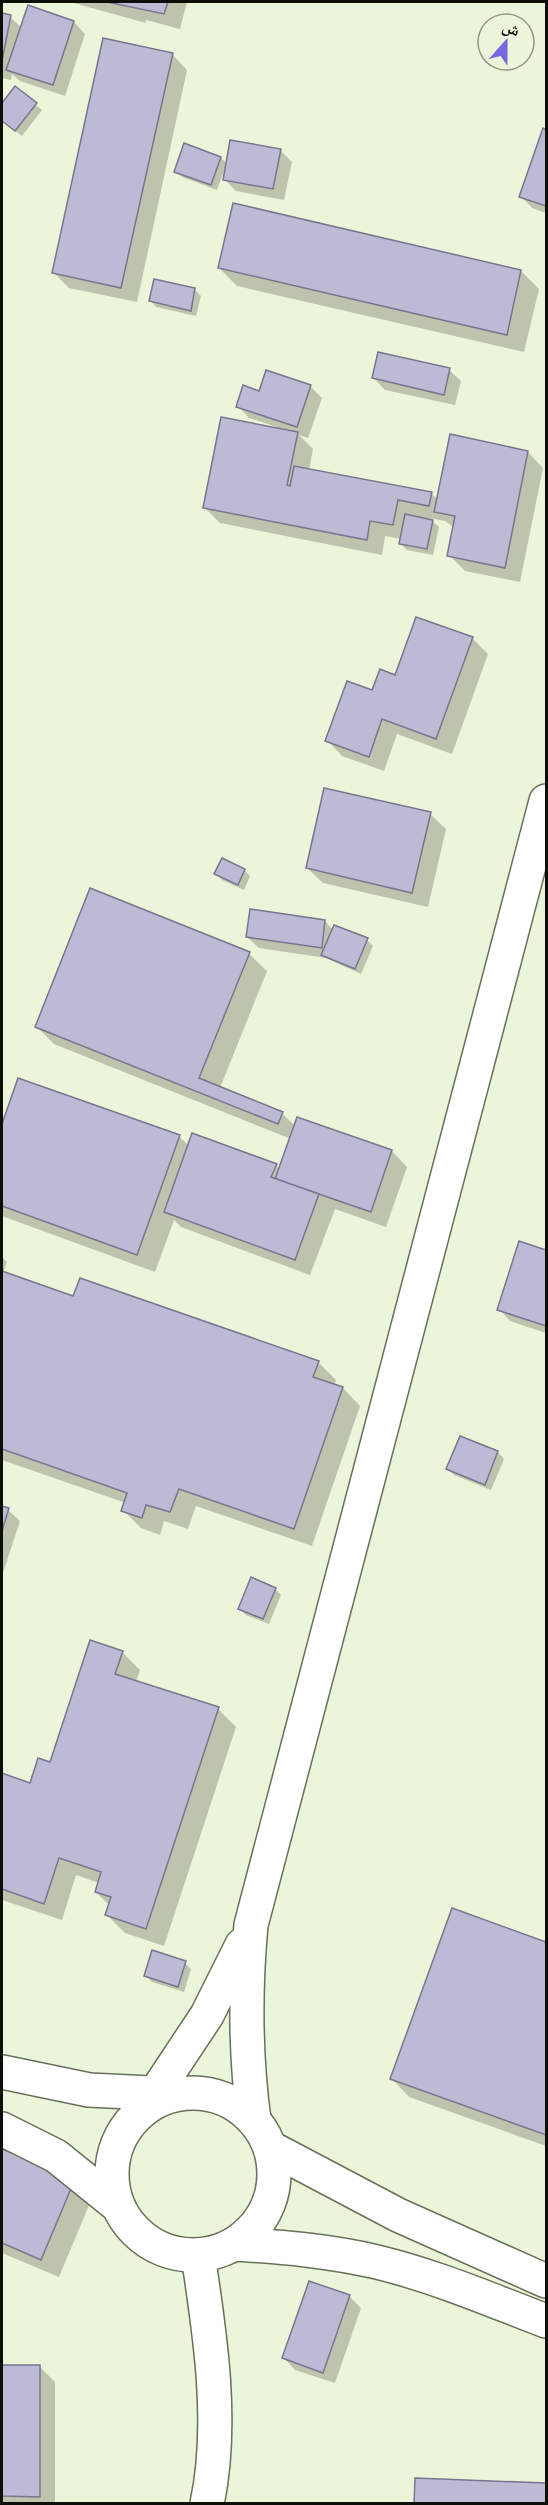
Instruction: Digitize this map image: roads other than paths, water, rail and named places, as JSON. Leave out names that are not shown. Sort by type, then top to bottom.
[{"type":"main road","points":[[254,2120],[249,2081],[246,2003],[251,1925],[546,801]]},
{"type":"main road","points":[[2,2072],[90,2090],[159,2099],[205,2093],[231,2102],[254,2120],[270,2148],[274,2176],[270,2203],[256,2226],[235,2244],[217,2252],[198,2255],[173,2252],[150,2243],[131,2227],[118,2206],[112,2185],[112,2162],[130,2122],[159,2099],[207,2015],[251,1925]]},
{"type":"main road","points":[[2,2129],[56,2156],[118,2206]]},
{"type":"main road","points":[[270,2148],[409,2220],[546,2280]]},
{"type":"main road","points":[[235,2244],[306,2250],[377,2262],[422,2275],[546,2321]]},
{"type":"main road","points":[[198,2255],[215,2389],[211,2486],[207,2504]]}]
